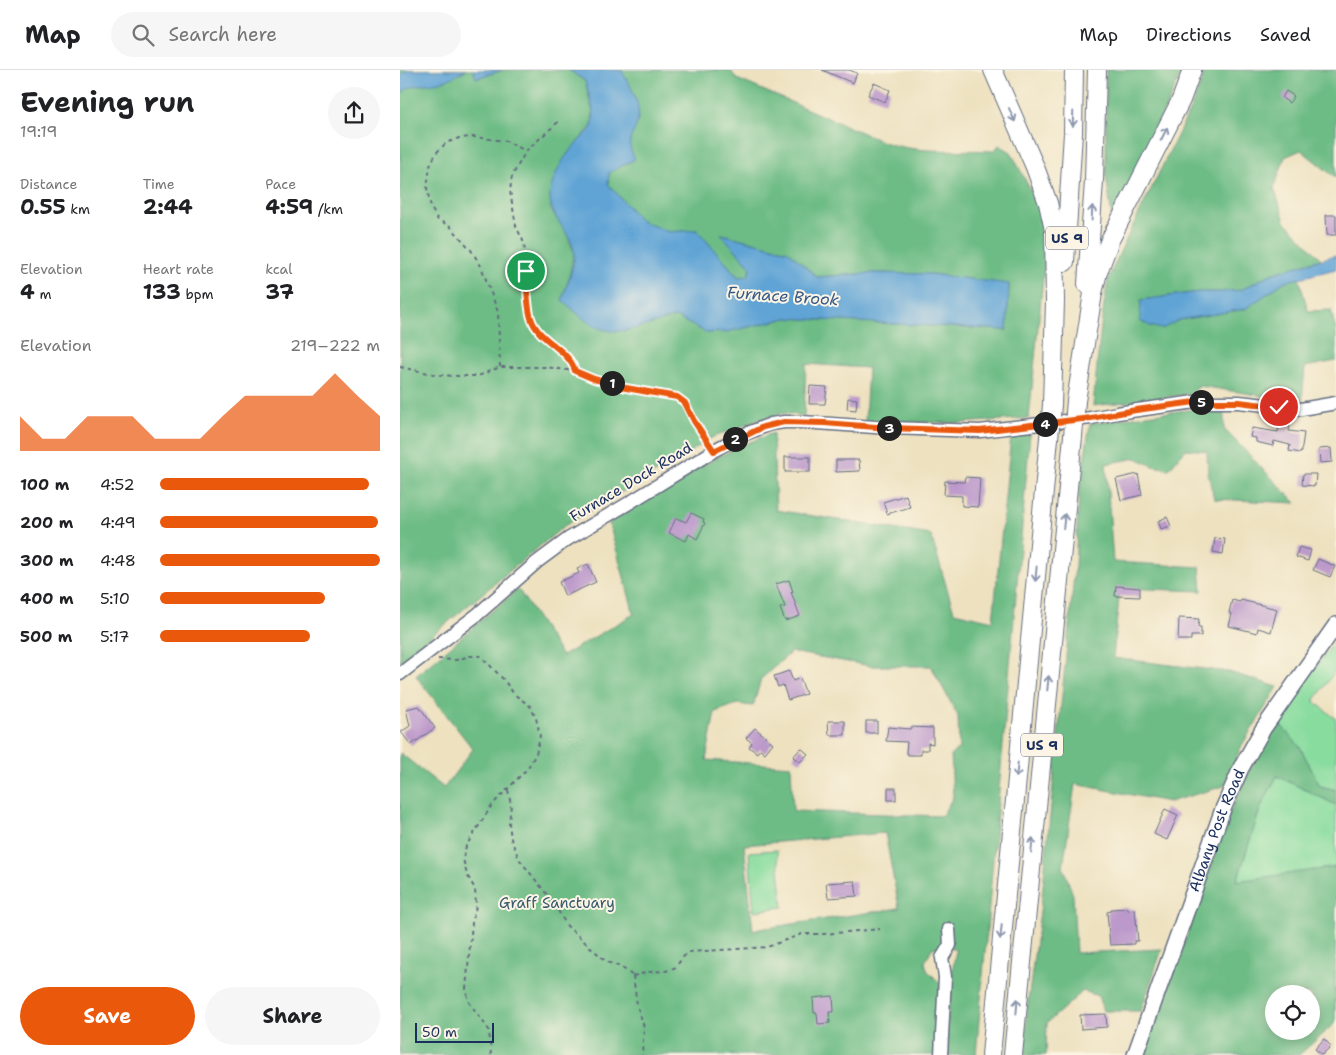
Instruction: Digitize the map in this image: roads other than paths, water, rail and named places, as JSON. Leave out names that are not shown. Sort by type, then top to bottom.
[{"type":"highway","points":[[993,70],[1035,167],[1048,203],[1054,230],[1055,301],[1052,405]]},
{"type":"highway","name":"US 9","points":[[990,1055],[1068,229],[1074,70]]},
{"type":"highway","name":"US 9","points":[[1013,1055],[1091,230],[1097,70]]},
{"type":"highway","points":[[1076,401],[1093,293],[1100,264],[1110,240],[1181,100],[1192,70]]},
{"type":"main road","name":"Albany Post Road","points":[[1135,1055],[1213,838],[1241,768],[1263,729],[1336,625]]},
{"type":"street","name":"Furnace Dock Road","points":[[400,674],[478,614],[554,548],[714,451],[763,427],[784,422],[810,422],[899,429],[980,431],[1091,418],[1195,402],[1239,402],[1301,409],[1336,403]]},
{"type":"street","points":[[940,1055],[945,977],[942,958],[950,945],[949,928]]},
{"type":"water","points":[[407,70],[466,70],[443,81],[413,86],[400,95],[400,76]]},
{"type":"water","points":[[473,70],[503,70],[476,78]]},
{"type":"water","name":"Furnace Brook","points":[[569,70],[621,70],[631,87],[638,106],[637,125],[630,141],[635,159],[609,173],[608,184],[641,221],[669,232],[697,230],[738,277],[748,276],[751,267],[721,234],[788,251],[817,277],[873,273],[930,274],[1009,284],[1007,330],[787,318],[727,332],[707,333],[676,317],[624,331],[613,331],[593,325],[562,300],[572,270],[574,252],[569,238],[553,211],[550,196],[553,182],[563,160],[589,130],[593,121],[593,109],[585,81]]},
{"type":"water","points":[[1336,255],[1336,269],[1284,282],[1245,309],[1179,320],[1162,329],[1140,321],[1141,300],[1199,292],[1241,290],[1271,274]]},
{"type":"park label","name":"Graff Sanctuary","points":[[557,903]]}]
